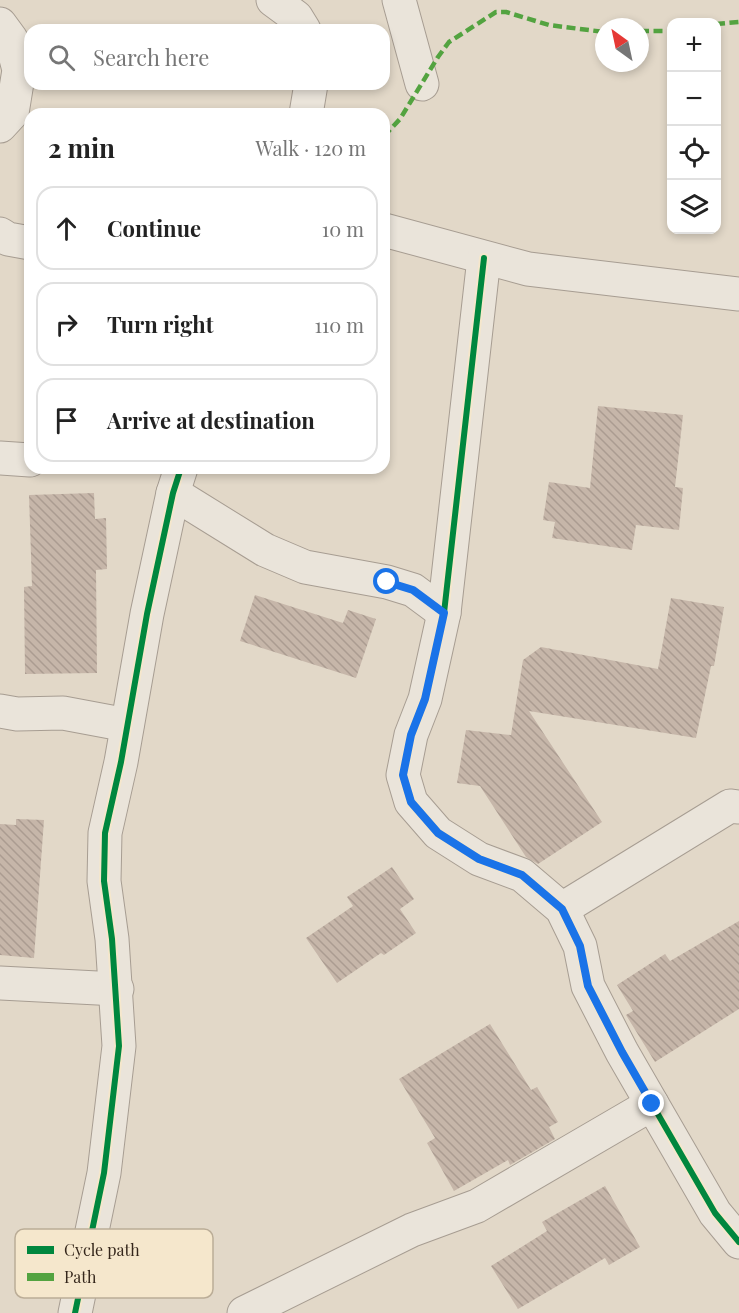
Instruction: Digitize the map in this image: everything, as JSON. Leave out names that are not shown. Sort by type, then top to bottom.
[{"type":"street","points":[[273,0],[296,17],[300,24]]},
{"type":"street","points":[[399,0],[422,84]]},
{"type":"street","points":[[0,24],[11,39],[19,70],[12,113],[0,126]]},
{"type":"street","points":[[307,108],[310,90]]},
{"type":"street","points":[[390,232],[528,270],[739,294]]},
{"type":"street","points":[[0,234],[8,239],[24,242]]},
{"type":"street","points":[[483,258],[444,613],[425,699],[411,735],[403,775],[411,802],[438,833],[479,859],[522,875],[562,909],[580,946],[588,986],[622,1052],[715,1213],[739,1242]]},
{"type":"street","points":[[0,458],[24,460]]},
{"type":"street","points":[[92,1229],[104,1173],[119,1046],[117,989],[104,881],[105,833],[128,725],[147,615],[177,481],[265,550],[305,567],[387,582],[413,590],[444,613]]},
{"type":"street","points":[[0,711],[17,714],[63,713],[128,725]]},
{"type":"street","points":[[562,909],[730,806],[739,807]]},
{"type":"street","points":[[0,983],[117,989]]},
{"type":"street","points":[[244,1313],[412,1230],[477,1206],[652,1104]]},
{"type":"street","points":[[75,1313],[78,1298]]},
{"type":"building","points":[[598,406],[683,415],[675,487],[683,488],[679,530],[636,525],[632,550],[552,538],[555,522],[543,520],[549,482],[590,488]]},
{"type":"building","points":[[94,493],[95,519],[106,518],[107,569],[96,570],[97,673],[25,674],[24,587],[32,586],[29,495]]},
{"type":"building","points":[[255,595],[343,623],[348,610],[376,619],[356,678],[240,641]]},
{"type":"building","points":[[671,598],[724,607],[714,666],[711,666],[696,738],[529,711],[602,822],[538,864],[526,857],[480,786],[457,783],[466,730],[511,735],[523,660],[541,647],[658,669]]},
{"type":"building","points":[[16,819],[44,820],[34,958],[0,955],[0,824],[16,825]]},
{"type":"building","points":[[392,867],[414,899],[400,909],[416,933],[384,955],[381,953],[337,983],[306,938],[353,906],[347,897]]},
{"type":"building","points":[[739,921],[739,1009],[655,1062],[626,1015],[633,1011],[617,985],[665,954],[670,961]]},
{"type":"building","points":[[490,1024],[531,1090],[537,1087],[558,1122],[549,1127],[555,1139],[510,1165],[508,1160],[454,1191],[427,1143],[435,1138],[399,1079]]},
{"type":"building","points":[[605,1186],[640,1247],[609,1265],[605,1258],[518,1309],[491,1266],[547,1231],[542,1222]]},
{"type":"marked path","points":[[390,130],[400,119],[449,42],[496,12],[506,12],[549,25],[595,31]]},
{"type":"marked path","points":[[721,24],[739,22]]},
{"type":"marked path","points":[[649,31],[667,31]]},
{"type":"cycle path","points":[[484,258],[444,613],[425,699],[411,735],[403,775],[411,802],[438,833],[479,859],[522,875],[562,909],[580,946],[588,986],[622,1052],[715,1213],[739,1242]]},
{"type":"cycle path","points":[[92,1229],[104,1173],[119,1046],[112,939],[104,881],[105,833],[121,762],[147,614],[179,474]]},
{"type":"cycle path","points":[[75,1313],[78,1298]]},
{"type":"route","points":[[387,582],[413,590],[444,613],[425,699],[411,735],[403,775],[411,802],[438,833],[479,859],[522,875],[562,909],[580,946],[588,986],[652,1104]]}]
